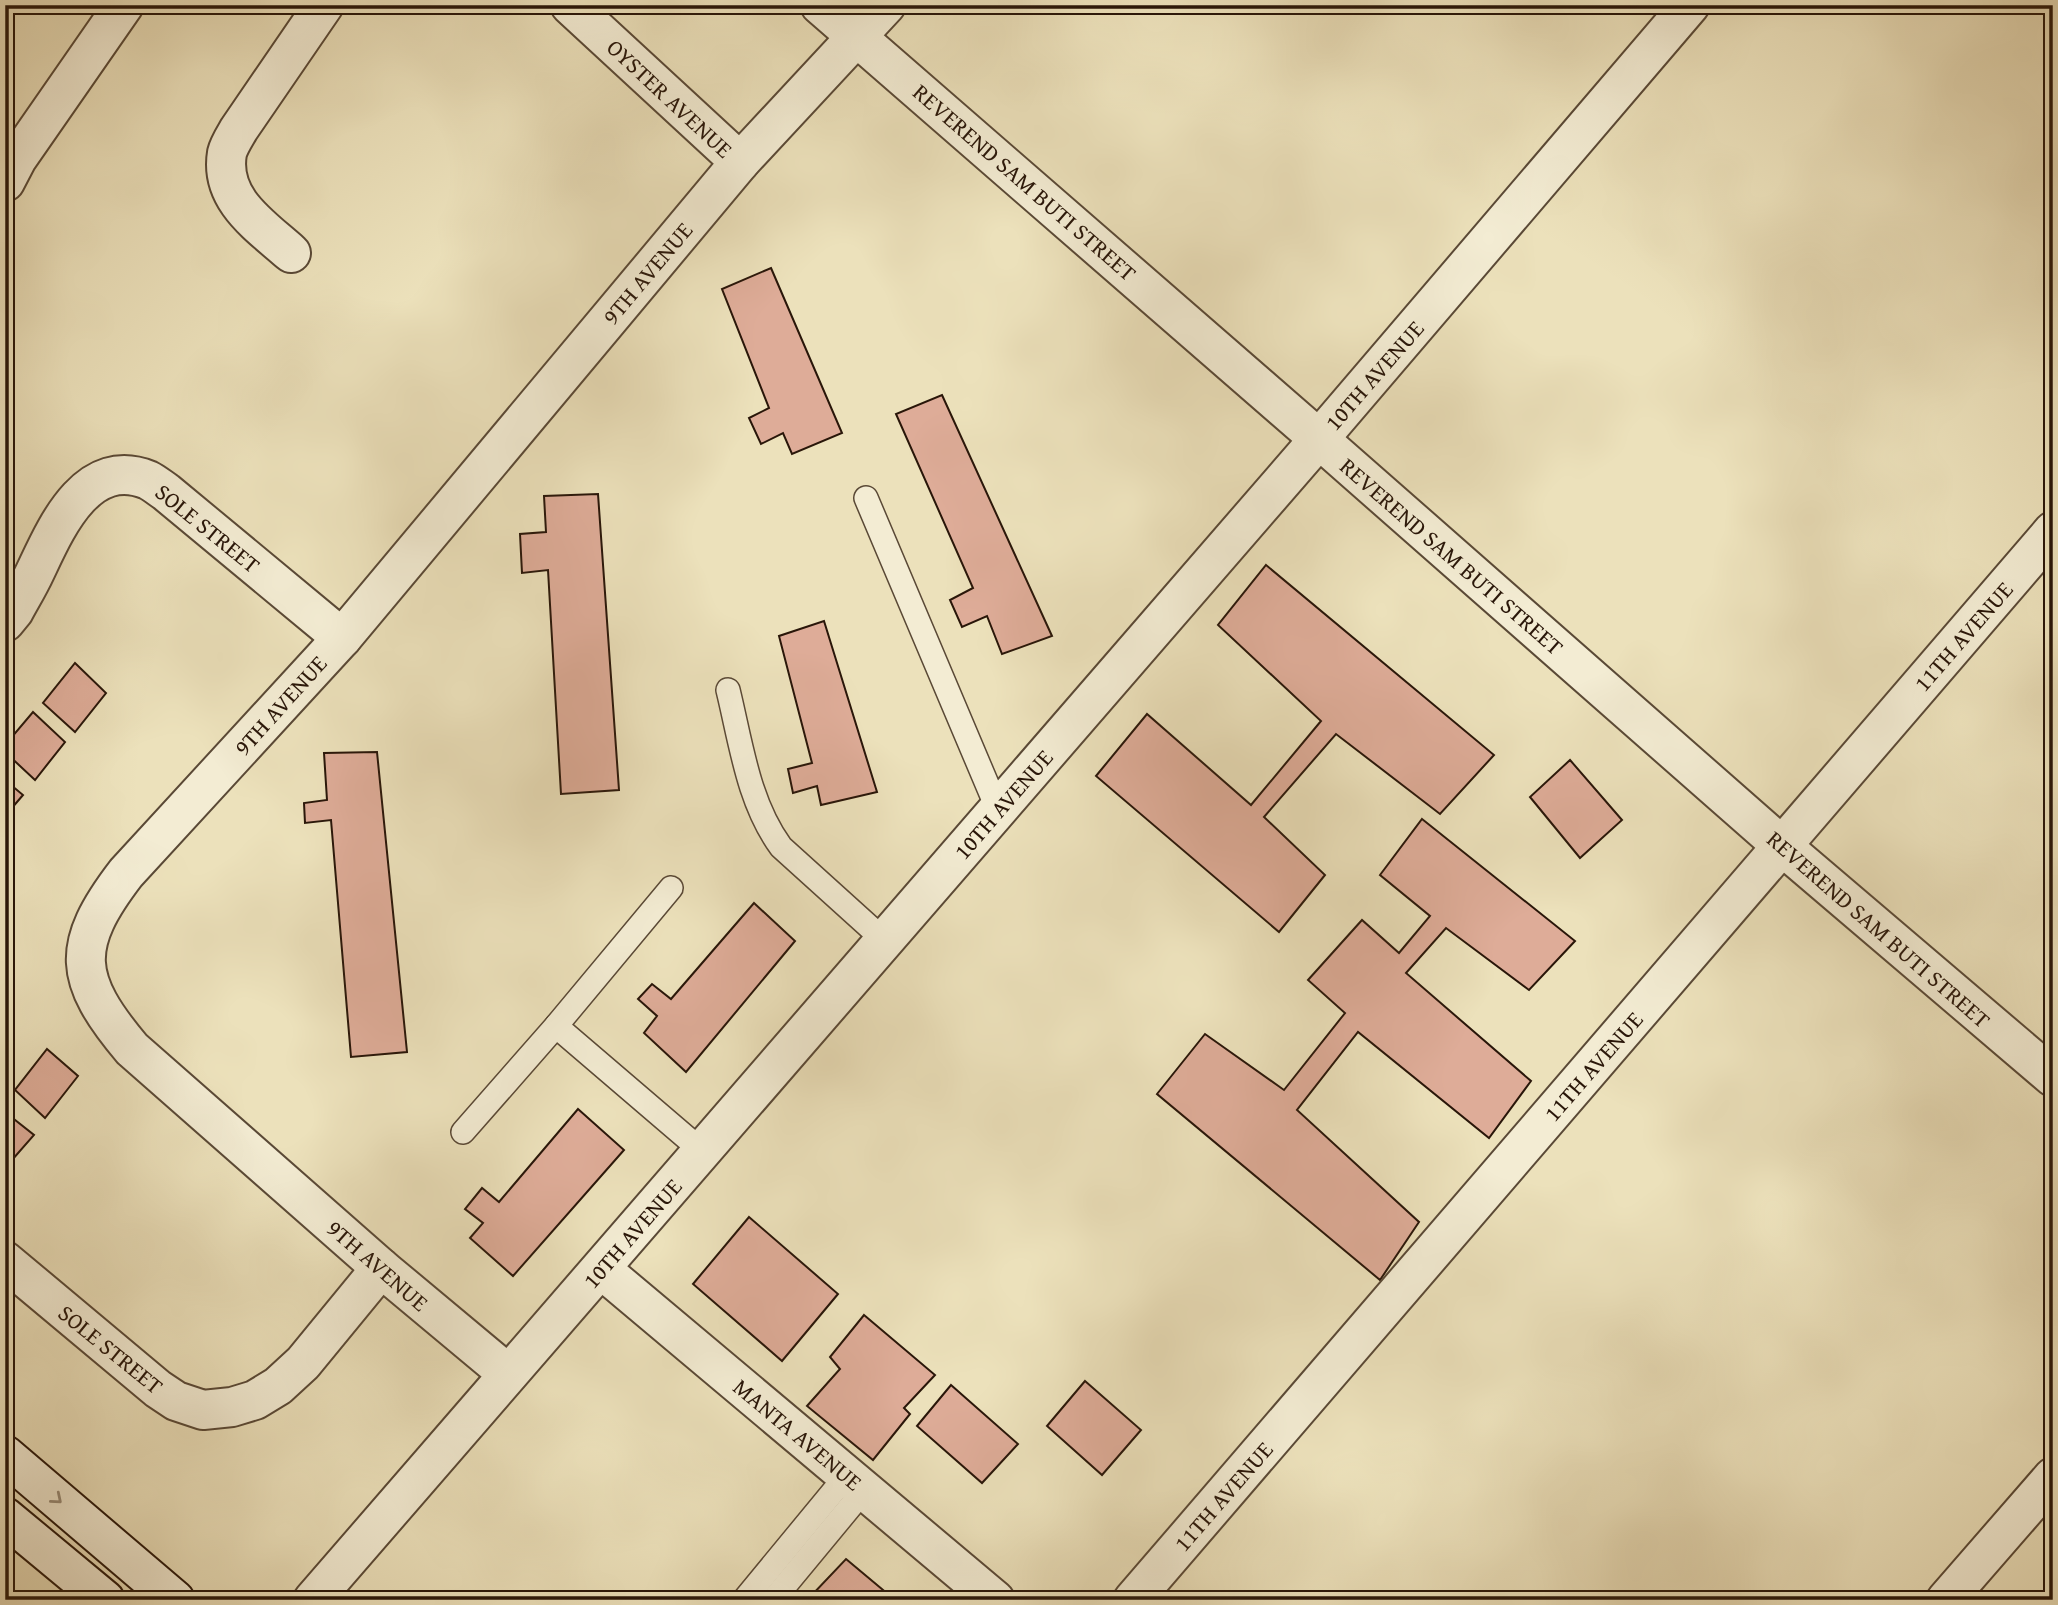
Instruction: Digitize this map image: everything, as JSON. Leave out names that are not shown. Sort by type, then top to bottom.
[{"type":"street","points":[[5,182],[17,159],[124,5]]},
{"type":"street","points":[[291,253],[243,211],[232,192],[226,171],[228,151],[239,129],[324,5]]},
{"type":"street","name":"OYSTER AVENUE","points":[[570,5],[740,162]]},
{"type":"street","name":"REVEREND SAM BUTI STREET","points":[[820,5],[1782,846],[2053,1077]]},
{"type":"street","name":"9TH AVENUE","points":[[508,1374],[381,1268],[132,1049],[110,1023],[90,989],[86,961],[89,932],[104,902],[127,873],[342,638],[740,162],[886,5]]},
{"type":"street","name":"10TH AVENUE","points":[[313,1600],[1319,439],[1690,5]]},
{"type":"street","name":"SOLE STREET","points":[[5,622],[14,611],[54,529],[68,509],[82,493],[99,482],[116,476],[131,476],[148,480],[166,492],[342,638]]},
{"type":"street","name":"11TH AVENUE","points":[[1133,1600],[2053,531]]},
{"type":"street","name":"SOLE STREET","points":[[5,1261],[158,1389],[176,1401],[203,1410],[232,1407],[255,1400],[278,1386],[303,1363],[381,1268]]},
{"type":"street","name":"MANTA AVENUE","points":[[601,1269],[995,1600]]},
{"type":"street","points":[[5,1455],[175,1600]]},
{"type":"street","points":[[1946,1600],[2053,1476]]},
{"type":"street","points":[[5,1517],[105,1600]]},
{"type":"lane","points":[[866,498],[998,810]]},
{"type":"lane","points":[[728,690],[753,793],[768,829],[781,847],[885,941]]},
{"type":"lane","points":[[463,1132],[671,888]]},
{"type":"lane","points":[[556,1026],[702,1152]]},
{"type":"lane","points":[[744,1600],[855,1483]]},
{"type":"lane","points":[[773,1600],[855,1483]]},
{"type":"building","points":[[771,268],[842,433],[792,454],[783,433],[761,444],[749,418],[769,408],[722,289]]},
{"type":"building","points":[[942,395],[1052,636],[1002,654],[987,616],[962,627],[950,600],[973,588],[896,414]]},
{"type":"building","points":[[598,494],[619,790],[561,794],[548,570],[522,573],[520,534],[546,532],[544,496]]},
{"type":"building","points":[[1266,565],[1494,755],[1440,814],[1336,734],[1264,817],[1325,875],[1279,932],[1096,776],[1147,714],[1251,805],[1321,721],[1218,625]]},
{"type":"building","points":[[824,621],[877,792],[821,805],[817,786],[793,793],[788,769],[812,763],[779,636]]},
{"type":"building","points":[[75,663],[106,693],[75,732],[43,703]]},
{"type":"building","points":[[33,712],[65,742],[35,780],[5,752],[5,745]]},
{"type":"building","points":[[377,752],[407,1052],[351,1057],[331,820],[305,823],[304,803],[327,800],[324,753]]},
{"type":"building","points":[[1570,760],[1622,820],[1580,858],[1530,797]]},
{"type":"building","points":[[5,780],[23,795],[5,816]]},
{"type":"building","points":[[1422,819],[1575,941],[1529,990],[1446,928],[1406,973],[1531,1081],[1489,1138],[1358,1032],[1297,1110],[1419,1222],[1380,1280],[1157,1094],[1205,1034],[1284,1090],[1345,1013],[1308,980],[1362,920],[1399,953],[1430,916],[1380,875]]},
{"type":"building","points":[[754,903],[795,941],[686,1072],[644,1033],[657,1016],[638,999],[652,984],[671,999]]},
{"type":"building","points":[[47,1049],[78,1076],[45,1118],[15,1090]]},
{"type":"building","points":[[578,1109],[624,1150],[513,1276],[470,1238],[483,1223],[465,1209],[482,1188],[499,1202]]},
{"type":"building","points":[[5,1112],[34,1135],[5,1168]]},
{"type":"building","points":[[749,1217],[838,1294],[782,1361],[693,1284]]},
{"type":"building","points":[[864,1315],[935,1375],[904,1408],[910,1414],[873,1460],[807,1406],[840,1369],[830,1357]]},
{"type":"building","points":[[1085,1381],[1141,1430],[1102,1475],[1047,1426]]},
{"type":"building","points":[[951,1385],[1018,1444],[982,1483],[917,1426]]},
{"type":"building","points":[[846,1559],[895,1600],[813,1600],[810,1597]]}]
